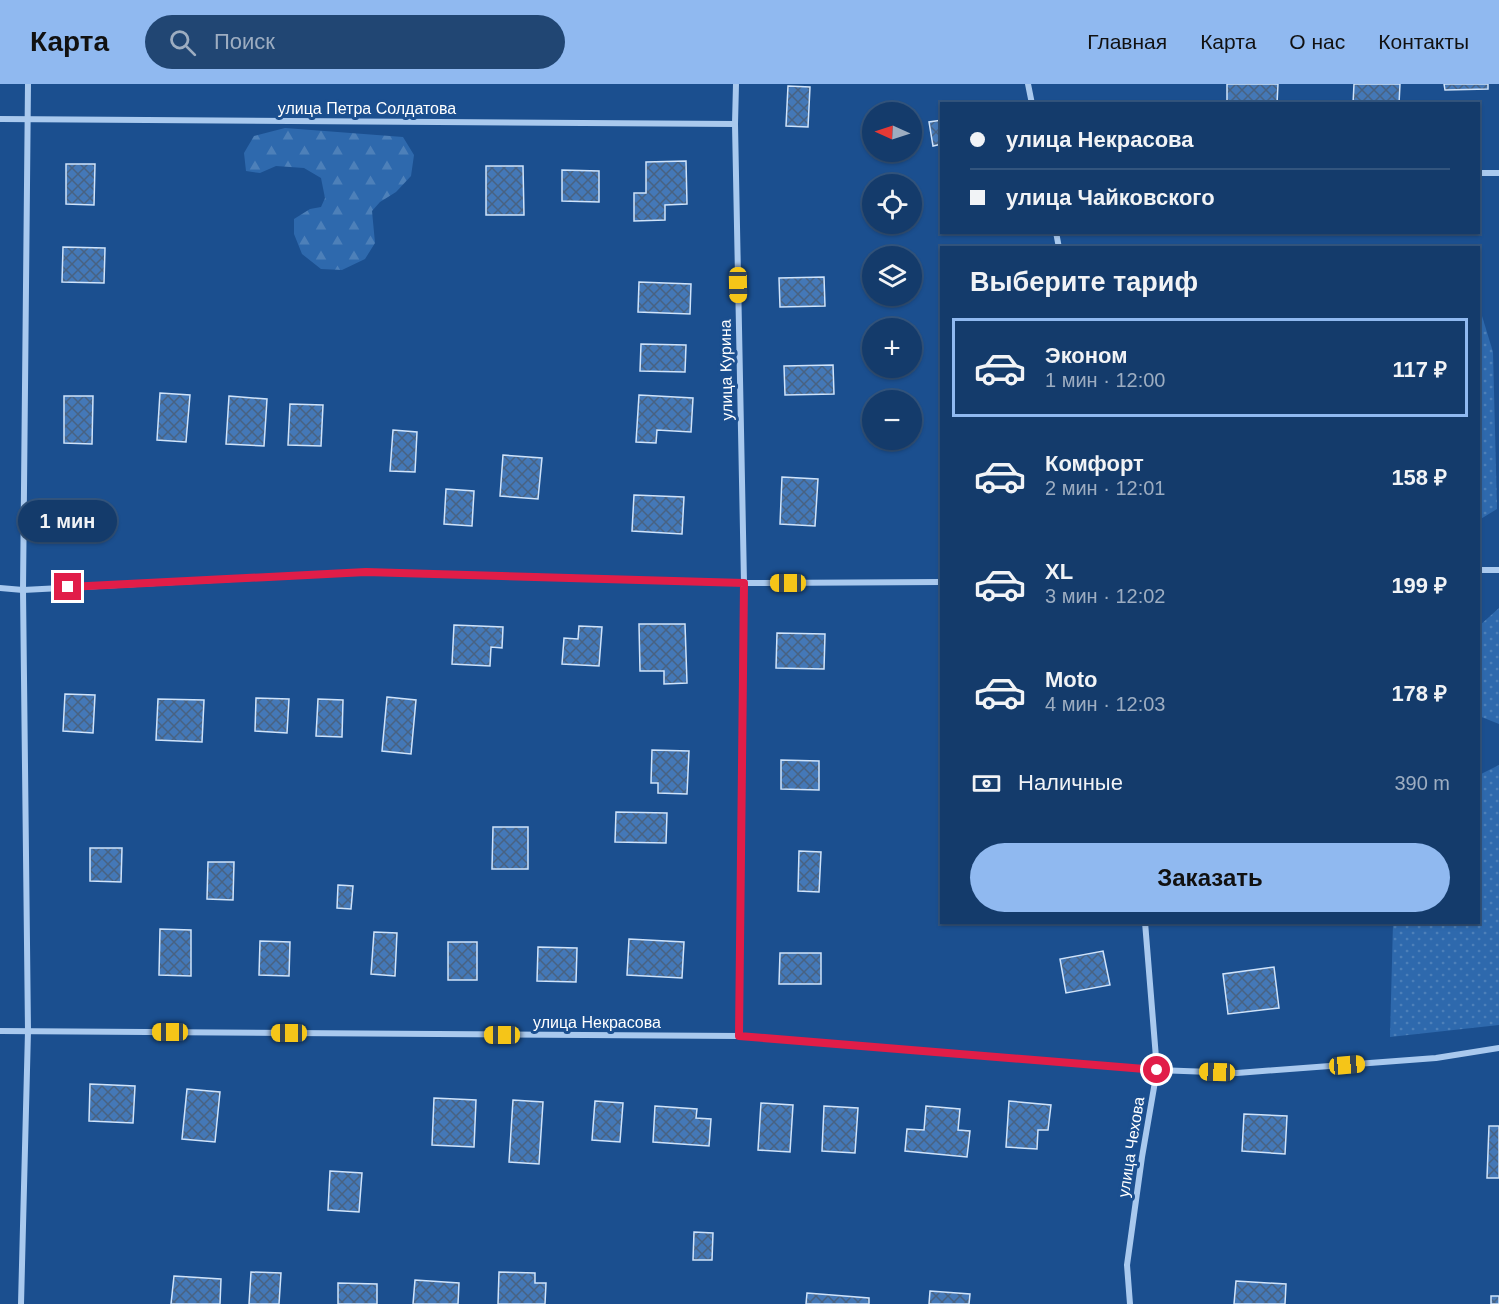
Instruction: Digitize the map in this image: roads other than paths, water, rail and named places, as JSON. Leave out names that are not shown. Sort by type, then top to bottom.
[{"type":"street","points":[[21,1304],[28,1031],[22,590],[28,84]]},
{"type":"street","name":"улица Курина","points":[[736,84],[744,583],[739,1036]]},
{"type":"street","points":[[1028,84],[1032,102]]},
{"type":"street","name":"улица Петра Солдатова","points":[[0,119],[735,124]]},
{"type":"street","points":[[1480,173],[1499,173]]},
{"type":"street","points":[[1480,570],[1499,570]]},
{"type":"street","points":[[0,588],[22,590],[366,572],[744,583],[940,582]]},
{"type":"street","name":"улица Чехова","points":[[1130,1304],[1127,1266],[1157,1070],[1144,924]]},
{"type":"street","name":"улица Некрасова","points":[[0,1031],[739,1036],[1157,1070],[1237,1073],[1436,1058],[1499,1048]]}]
